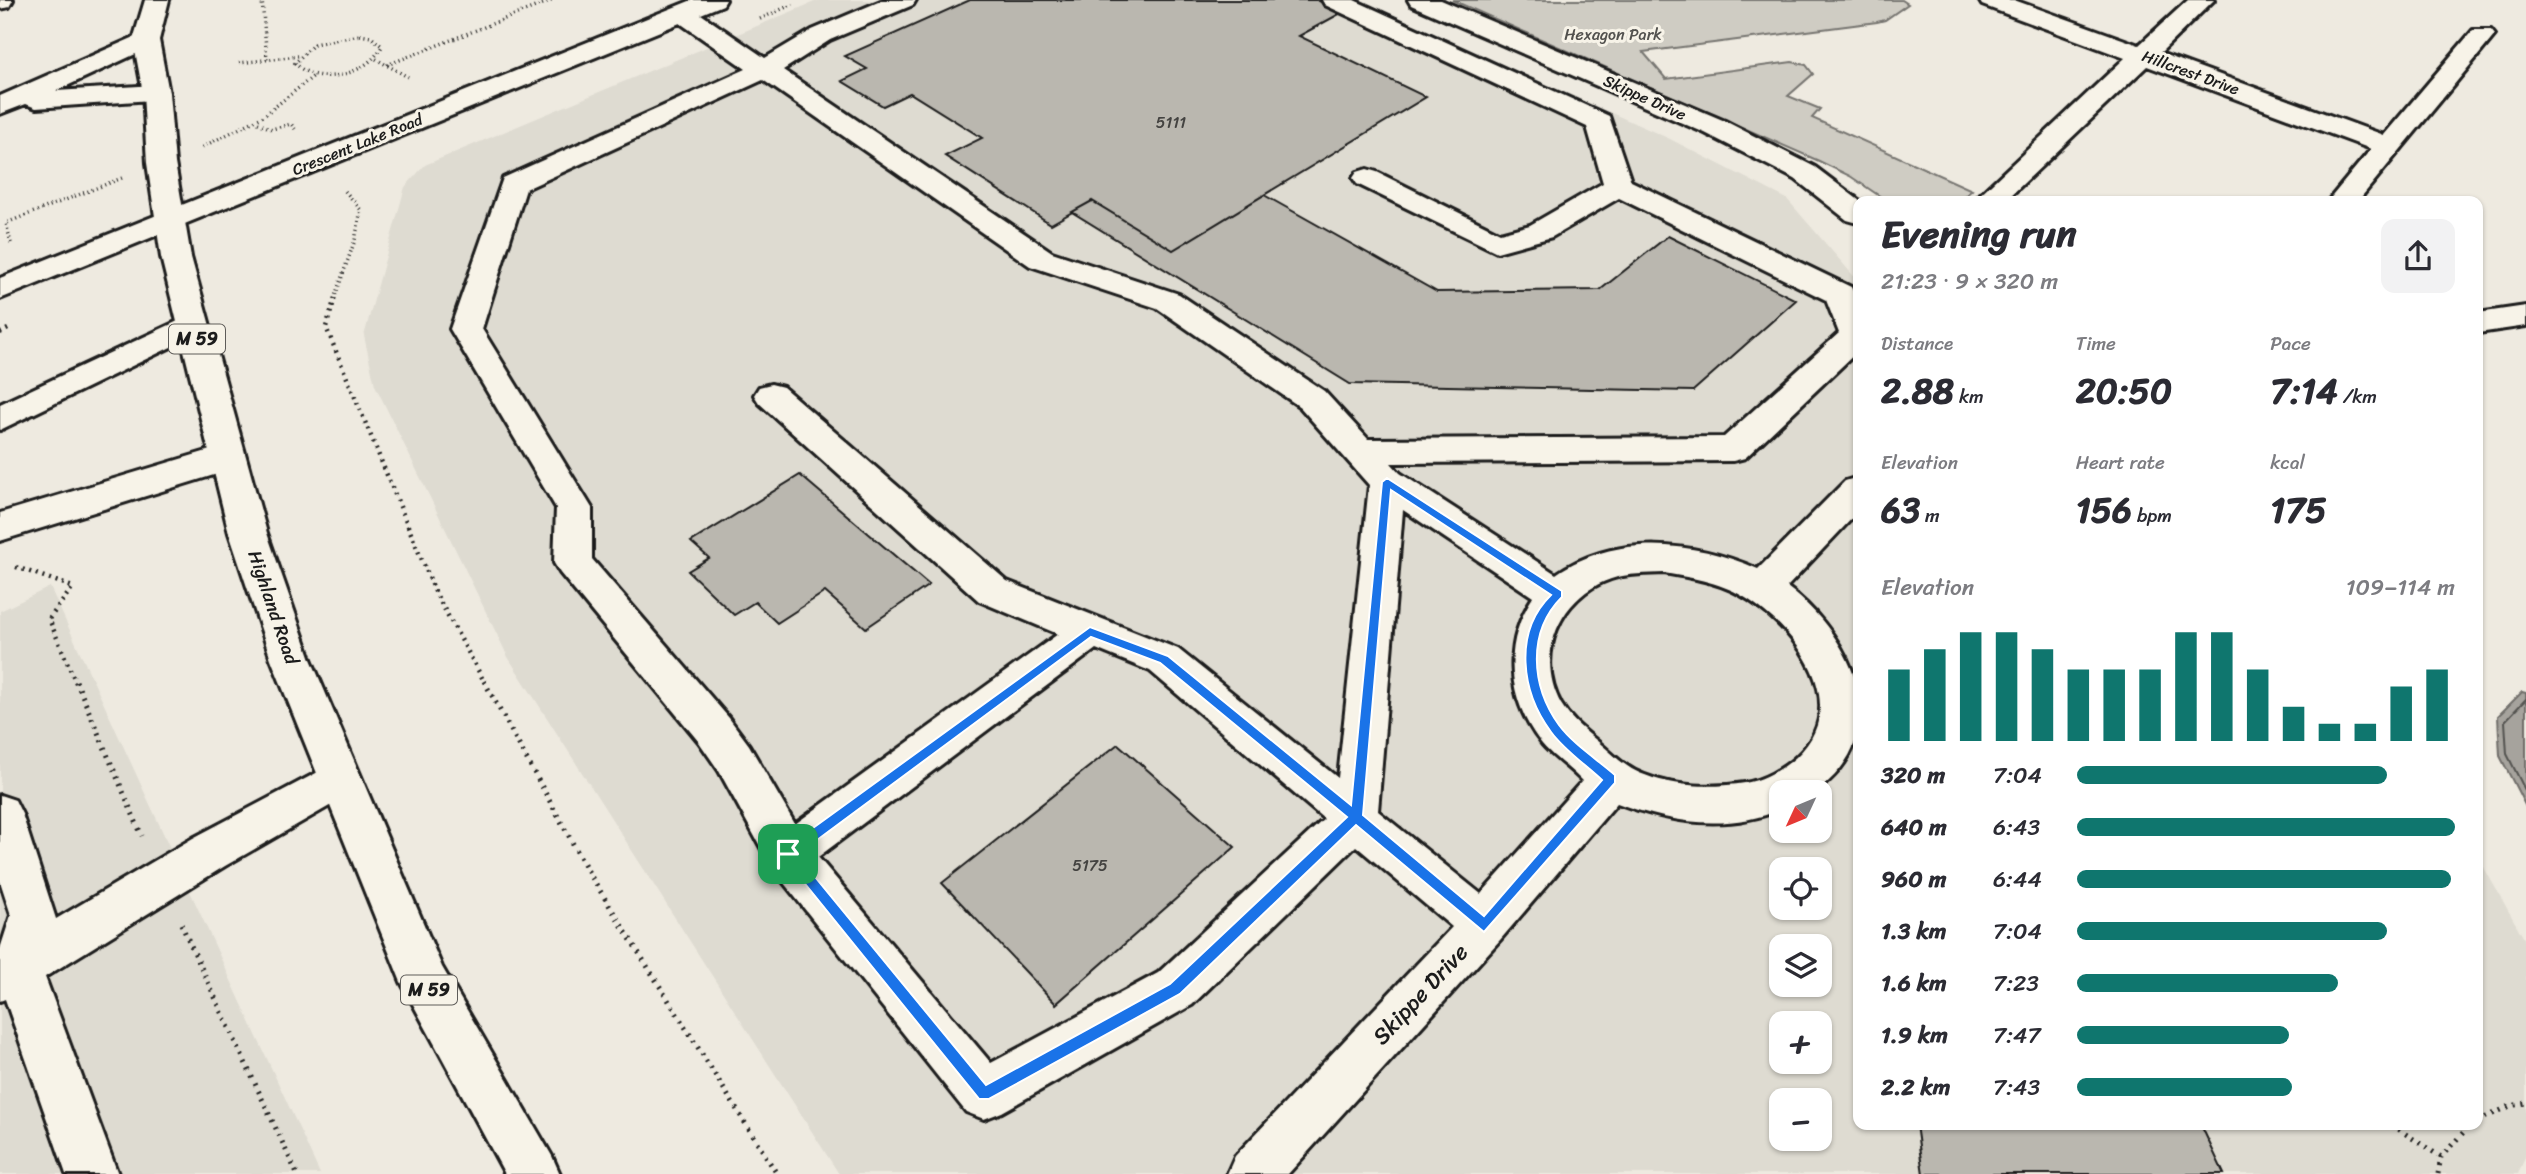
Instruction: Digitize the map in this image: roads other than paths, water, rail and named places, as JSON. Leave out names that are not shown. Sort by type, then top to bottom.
[{"type":"main road","name":"Highland Road","points":[[157,0],[146,40],[156,93],[161,163],[170,220],[227,458],[291,659],[425,982],[534,1174]]},
{"type":"main road","name":"Crescent Lake Road","points":[[0,289],[714,0]]},
{"type":"main road","points":[[904,0],[821,36],[764,70],[513,184],[466,329],[574,508],[573,564],[734,758],[788,854],[984,1094],[1175,989],[1356,817],[1387,482]]},
{"type":"main road","points":[[1334,0],[1600,122],[1618,186],[1839,294],[1853,318]]},
{"type":"main road","name":"Skippe Drive","points":[[1420,0],[1640,94],[1805,173],[1853,210]]},
{"type":"main road","name":"Hillcrest Drive","points":[[1991,0],[2389,146]]},
{"type":"main road","points":[[1993,196],[2202,0]]},
{"type":"main road","points":[[682,13],[1041,259],[1168,301],[1312,399],[1387,482],[1558,594]]},
{"type":"main road","points":[[2347,196],[2482,35]]},
{"type":"main road","points":[[5,104],[146,40]]},
{"type":"main road","points":[[5,104],[156,93]]},
{"type":"main road","points":[[1600,122],[1640,94]]},
{"type":"main road","points":[[1367,178],[1497,243],[1541,231],[1618,186]]},
{"type":"main road","points":[[2483,322],[2526,316]]},
{"type":"main road","points":[[0,418],[193,324]]},
{"type":"main road","points":[[1359,451],[1733,449],[1853,338]]},
{"type":"main road","points":[[771,395],[993,590],[1090,632],[1164,660],[1484,925]]},
{"type":"main road","points":[[0,527],[227,458]]},
{"type":"main road","points":[[1763,588],[1853,495]]},
{"type":"main road","points":[[1664,559],[1714,567],[1763,588],[1799,617],[1826,652],[1840,690],[1839,729],[1821,763],[1789,789],[1744,804],[1693,805],[1641,792],[1611,779],[1555,729],[1533,687],[1530,644],[1545,607],[1574,580],[1616,563],[1664,559]]},
{"type":"main road","points":[[788,854],[1090,632]]},
{"type":"main road","points":[[9,973],[209,852],[339,779]]},
{"type":"main road","name":"Skippe Drive","points":[[1253,1174],[1484,925],[1611,779]]},
{"type":"main road","points":[[0,814],[34,915],[9,973],[92,1174]]},
{"type":"water","points":[[2522,692],[2526,693],[2526,807],[2500,756],[2498,716]]},
{"type":"park label","name":"Hexagon Park","points":[[1613,34]]}]
